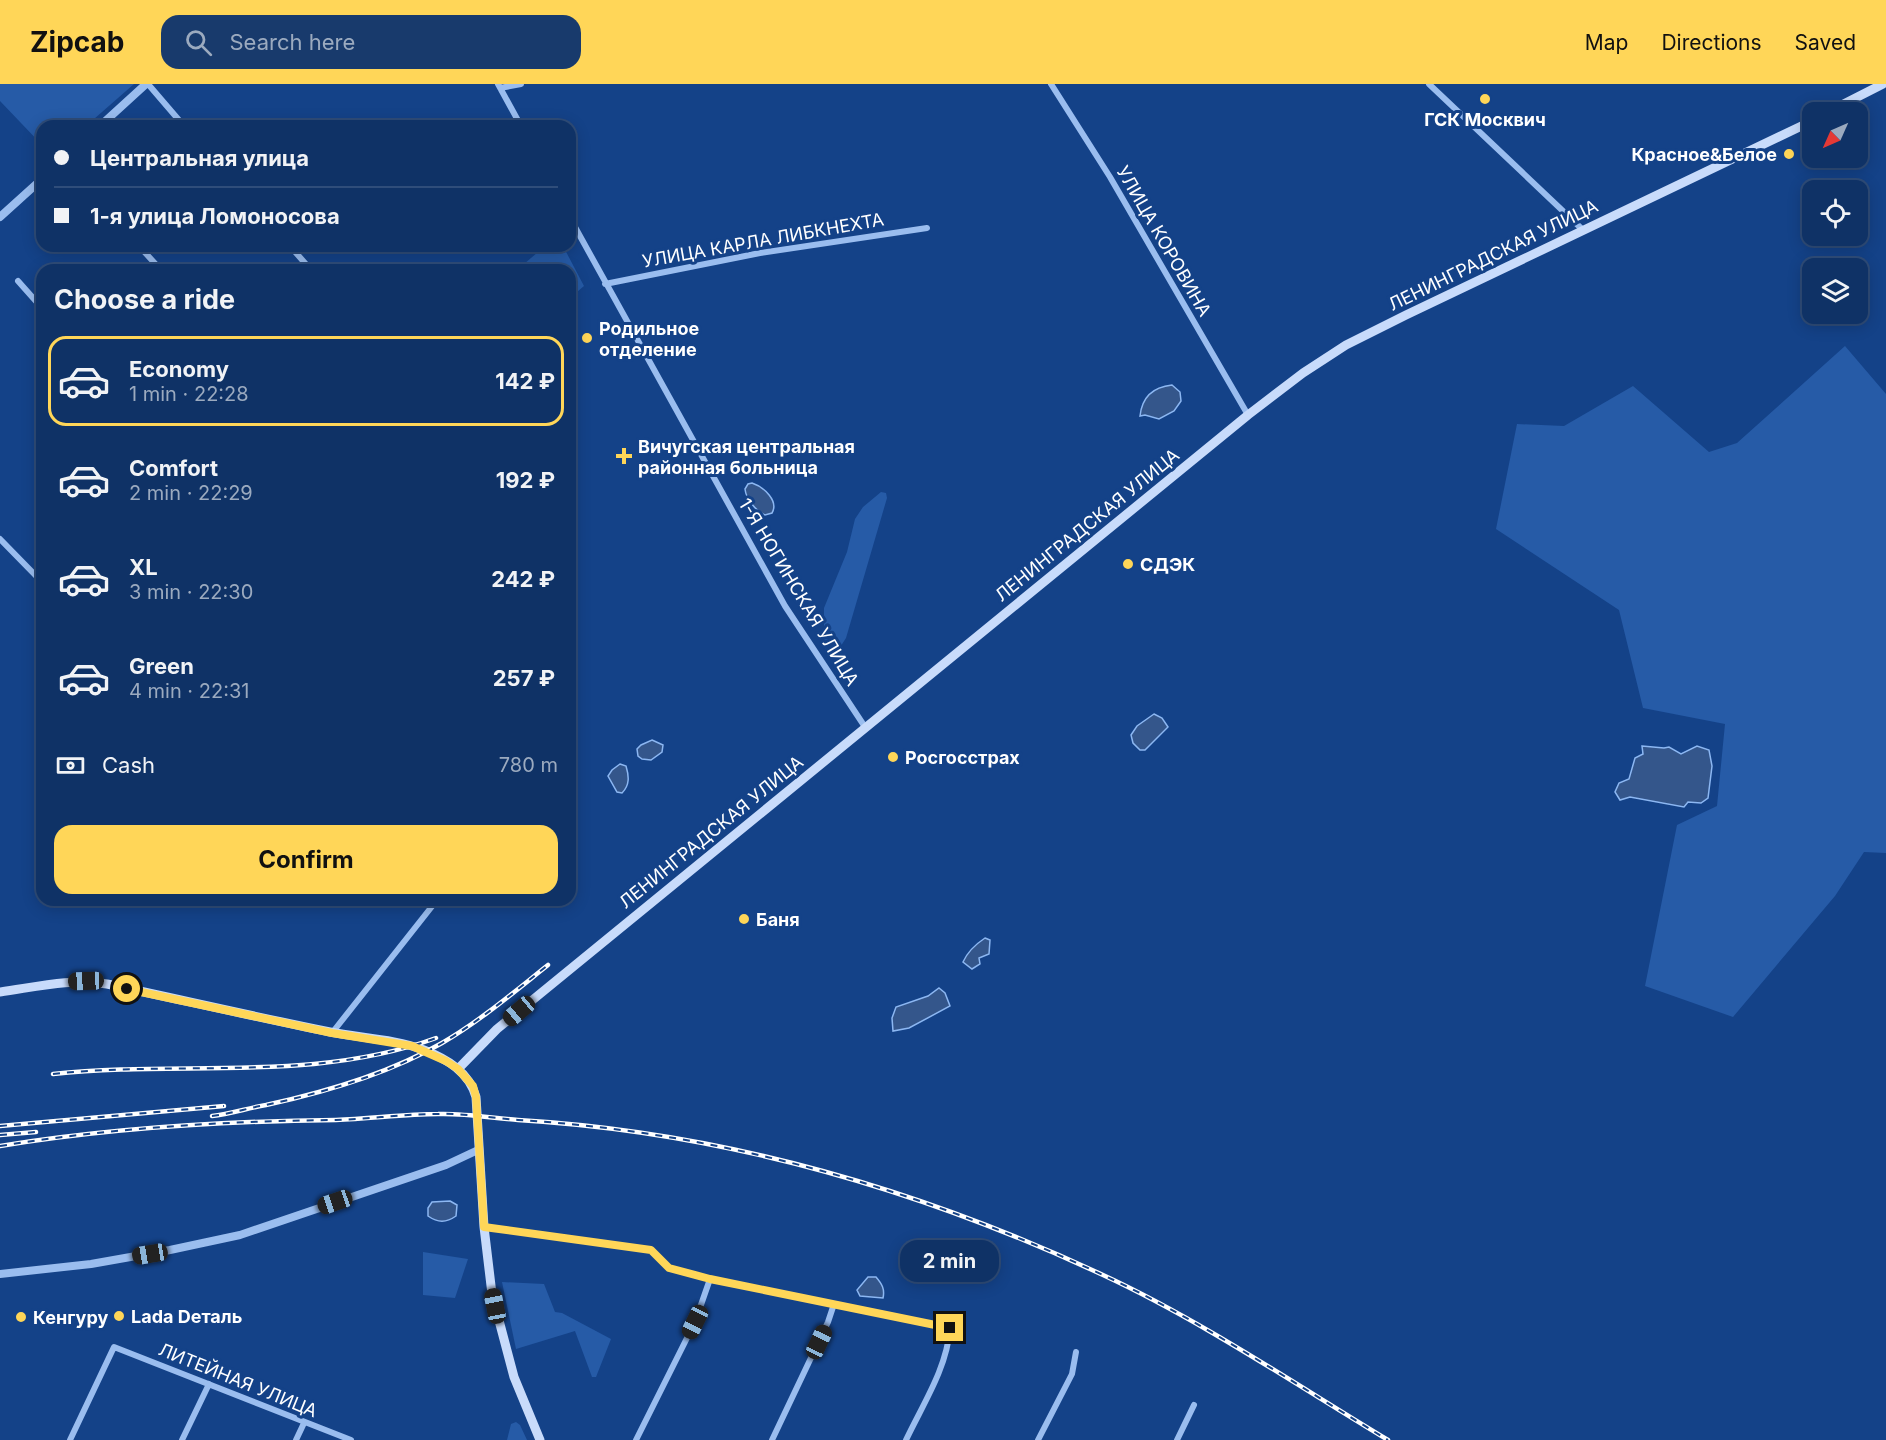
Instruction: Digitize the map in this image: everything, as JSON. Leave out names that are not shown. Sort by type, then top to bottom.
[{"type":"main road","points":[[1848,102],[1883,84]]},
{"type":"main road","name":"ЛЕНИНГРАДСКАЯ УЛИЦА","points":[[458,1069],[497,1029],[1248,415],[1303,373],[1346,345],[1802,126]]},
{"type":"main road","points":[[0,992],[86,981],[332,1033],[412,1046],[458,1069],[473,1086],[476,1097],[484,1227],[497,1319],[514,1377],[540,1440]]},
{"type":"street","points":[[107,120],[147,84],[179,120]]},
{"type":"street","points":[[518,120],[499,86],[521,84]]},
{"type":"street","name":"УЛИЦА КОРОВИНА","points":[[1051,84],[1110,177],[1248,415]]},
{"type":"street","points":[[1429,84],[1583,230]]},
{"type":"street","points":[[0,217],[36,184]]},
{"type":"street","name":"УЛИЦА КАРЛА ЛИБКНЕХТА","points":[[605,284],[760,253],[927,228]]},
{"type":"street","name":"1-Я НОГИНСКАЯ УЛИЦА","points":[[576,229],[786,606],[865,727]]},
{"type":"street","points":[[144,252],[156,264]]},
{"type":"street","points":[[295,252],[306,264]]},
{"type":"street","points":[[18,281],[36,301]]},
{"type":"street","points":[[0,539],[36,576]]},
{"type":"street","points":[[332,1033],[432,906]]},
{"type":"street","points":[[0,1274],[91,1264],[170,1250],[240,1234],[446,1165],[478,1150]]},
{"type":"street","points":[[484,1227],[651,1250],[669,1268],[710,1279],[950,1328],[946,1353],[939,1373],[906,1440]]},
{"type":"street","points":[[636,1440],[695,1322],[710,1279]]},
{"type":"street","points":[[772,1440],[828,1323],[834,1304]]},
{"type":"street","name":"ЛИТЕЙНАЯ УЛИЦА","points":[[70,1440],[114,1347],[351,1440]]},
{"type":"street","points":[[1038,1440],[1072,1374],[1076,1352]]},
{"type":"street","points":[[182,1440],[209,1384]]},
{"type":"street","points":[[1177,1440],[1194,1405]]},
{"type":"street","points":[[296,1440],[304,1423]]},
{"type":"shaded area","points":[[0,84],[134,84],[93,120],[36,120],[36,139],[0,101]]},
{"type":"shaded area","points":[[538,252],[566,252],[572,264],[524,264]]},
{"type":"shaded area","points":[[576,271],[584,286],[576,293]]},
{"type":"shaded area","points":[[1845,346],[1886,394],[1886,853],[1864,852],[1835,896],[1733,1017],[1645,986],[1677,825],[1717,806],[1725,724],[1643,708],[1619,610],[1496,529],[1517,424],[1564,426],[1633,386],[1709,452],[1737,443]]},
{"type":"shaded area","points":[[1172,385],[1180,392],[1181,401],[1174,411],[1159,419],[1140,416],[1143,403],[1150,394],[1159,388]]},
{"type":"shaded area","points":[[752,483],[772,499],[774,508],[772,513],[765,515],[749,501],[745,489],[748,484]]},
{"type":"shaded area","points":[[881,492],[886,493],[887,498],[846,638],[837,652],[832,654],[824,647],[824,608],[847,552],[855,519],[863,507]]},
{"type":"shaded area","points":[[1154,714],[1162,718],[1168,727],[1145,750],[1140,750],[1133,743],[1131,735],[1137,726]]},
{"type":"shaded area","points":[[652,740],[663,745],[662,752],[651,760],[642,759],[638,756],[637,749]]},
{"type":"shaded area","points":[[1642,746],[1669,747],[1681,754],[1697,746],[1709,750],[1712,766],[1708,798],[1701,803],[1688,802],[1684,807],[1630,797],[1620,800],[1615,792],[1619,783],[1629,779],[1635,758],[1643,754]]},
{"type":"shaded area","points":[[620,764],[626,766],[628,777],[628,784],[622,793],[617,792],[608,776]]},
{"type":"shaded area","points":[[985,938],[990,940],[989,954],[979,958],[980,964],[972,969],[963,962],[972,949]]},
{"type":"shaded area","points":[[939,988],[945,993],[950,1006],[909,1028],[893,1031],[892,1018],[896,1007],[928,996]]},
{"type":"shaded area","points":[[450,1201],[457,1205],[456,1216],[442,1221],[428,1216],[428,1208],[432,1202]]},
{"type":"shaded area","points":[[423,1252],[468,1259],[455,1298],[423,1295]]},
{"type":"shaded area","points":[[868,1277],[876,1277],[880,1282],[883,1298],[860,1296],[857,1290]]},
{"type":"shaded area","points":[[502,1282],[544,1284],[555,1312],[562,1313],[611,1339],[596,1377],[592,1377],[575,1331],[516,1349]]},
{"type":"shaded area","points":[[516,1422],[520,1425],[527,1440],[507,1440],[511,1424]]},
{"type":"railway","points":[[212,1116],[311,1094],[356,1081],[400,1064],[442,1043],[470,1025],[548,965]]},
{"type":"railway","points":[[53,1074],[101,1070],[246,1068],[342,1061],[389,1052],[436,1038]]},
{"type":"railway","points":[[0,1126],[224,1106]]},
{"type":"railway","points":[[0,1146],[83,1134],[167,1127],[448,1114],[594,1127],[669,1137],[744,1152],[891,1191],[963,1216],[1103,1275],[1211,1332],[1388,1440]]},
{"type":"railway","points":[[0,1135],[36,1132]]},
{"type":"place","name":"ГСК Москвич","points":[[1485,99]]},
{"type":"place","name":"Красное&Белое","points":[[1789,154]]},
{"type":"place","name":"Родильное отделение","points":[[587,338]]},
{"type":"place","name":"Вичугская центральная районная больница","points":[[624,456]]},
{"type":"place","name":"СДЭК","points":[[1128,564]]},
{"type":"place","name":"Росгосстрах","points":[[893,757]]},
{"type":"place","name":"Баня","points":[[744,919]]},
{"type":"place","name":"Lada Dеталь","points":[[119,1316]]},
{"type":"place","name":"Кенгуру","points":[[21,1317]]},
{"type":"route","points":[[127,989],[332,1033],[412,1046],[446,1061],[468,1079],[476,1097],[484,1227],[651,1250],[669,1268],[710,1279],[950,1328]]}]
